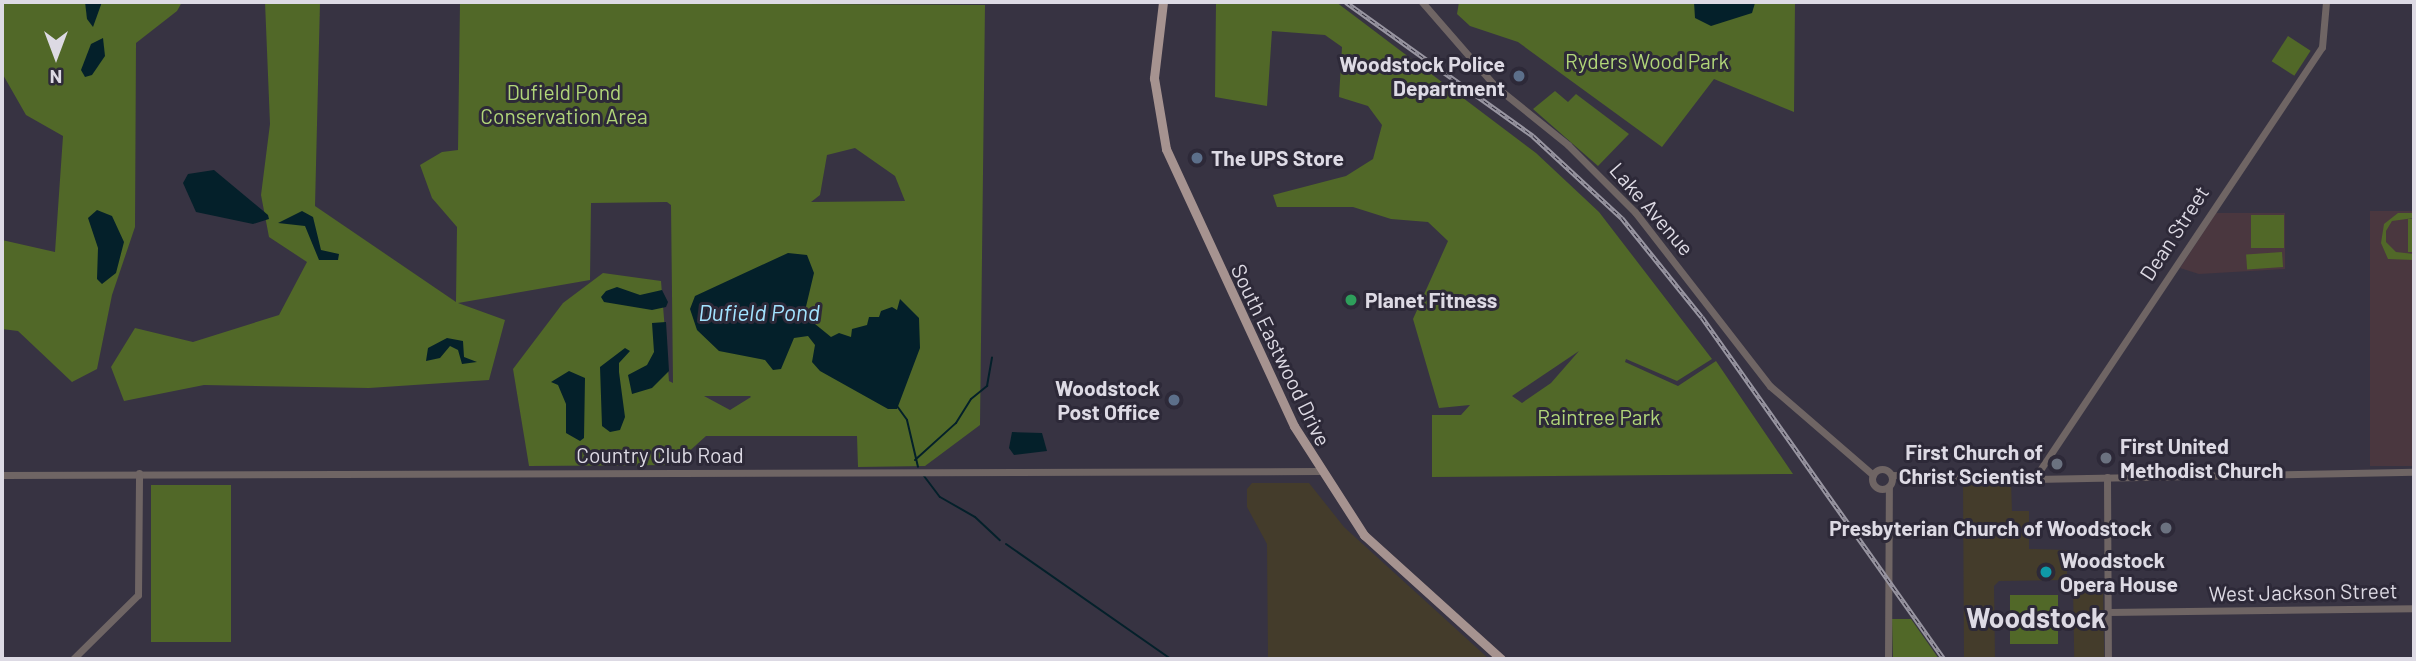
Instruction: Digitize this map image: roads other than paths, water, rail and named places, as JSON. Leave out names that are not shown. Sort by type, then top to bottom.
[{"type":"main road","name":"South Eastwood Drive","points":[[1163,2],[1154,78],[1166,149],[1294,426],[1319,471],[1364,535],[1501,659]]},
{"type":"street","name":"Lake Avenue","points":[[1422,2],[1495,86],[1588,164],[1641,218],[1770,386],[1876,473],[1921,479]]},
{"type":"street","name":"Dean Street","points":[[2034,479],[2322,47],[2326,2]]},
{"type":"street","name":"Country Club Road","points":[[2,475],[1319,471]]},
{"type":"street","points":[[1879,489],[1921,479],[2414,472]]},
{"type":"street","points":[[73,659],[127,611],[139,591],[139,473]]},
{"type":"street","points":[[1876,473],[1887,524]]},
{"type":"street","points":[[1888,659],[1887,524],[1892,475]]},
{"type":"street","points":[[2107,477],[2108,659]]},
{"type":"street","name":"West Jackson Street","points":[[2108,612],[2414,608]]},
{"type":"water","points":[[85,2],[102,2],[93,27],[87,19]]},
{"type":"water","points":[[1694,2],[1755,3],[1752,13],[1711,26],[1695,18]]},
{"type":"water","points":[[103,38],[105,56],[92,75],[85,77],[81,70],[91,44]]},
{"type":"water","points":[[214,170],[268,215],[269,219],[253,224],[196,212],[183,183],[188,174]]},
{"type":"water","points":[[97,210],[112,216],[124,242],[116,273],[102,284],[97,279],[98,248],[88,218]]},
{"type":"water","points":[[302,211],[313,217],[321,250],[339,254],[338,260],[319,260],[305,226],[278,223]]},
{"type":"water","name":"Dufield Pond","points":[[788,253],[807,255],[814,273],[804,315],[831,337],[839,333],[851,337],[852,329],[867,325],[869,317],[879,317],[881,311],[892,307],[897,310],[900,299],[919,318],[920,348],[897,409],[888,409],[820,371],[812,362],[815,345],[808,336],[794,338],[781,369],[773,370],[765,360],[719,351],[697,330],[690,309],[695,296]]},
{"type":"water","points":[[617,287],[640,295],[662,290],[668,302],[666,307],[652,310],[604,302],[601,297],[606,291]]},
{"type":"water","points":[[666,322],[669,371],[652,388],[632,394],[628,375],[647,365],[654,352],[652,323]]},
{"type":"water","points":[[447,338],[463,341],[464,357],[477,362],[462,364],[458,350],[450,346],[440,358],[426,361],[428,348]]},
{"type":"water","points":[[625,348],[630,351],[619,363],[619,372],[625,417],[620,430],[610,432],[602,426],[600,367]]},
{"type":"water","points":[[569,371],[585,378],[584,438],[580,441],[566,433],[566,404],[558,385],[551,382]]},
{"type":"water","points":[[1012,432],[1042,433],[1047,451],[1014,455],[1009,448]]},
{"type":"waterway","points":[[915,460],[956,423],[971,399],[987,386],[992,357]]},
{"type":"waterway","points":[[897,406],[907,420],[918,467]]},
{"type":"waterway","points":[[924,476],[940,497],[975,517],[1000,540]]},
{"type":"waterway","points":[[1006,544],[1171,659]]},
{"type":"railway","points":[[1346,2],[1533,136],[1622,218],[1702,317],[1944,659]]},
{"type":"place","name":"Woodstock Police Department","points":[[1519,76]]},
{"type":"place","name":"The UPS Store","points":[[1197,158]]},
{"type":"place","name":"Planet Fitness","points":[[1351,300]]},
{"type":"place","name":"Woodstock Post Office","points":[[1174,400]]},
{"type":"place","name":"First United Methodist Church","points":[[2106,458]]},
{"type":"place","name":"First Church of Christ Scientist","points":[[2057,464]]},
{"type":"place","name":"Presbyterian Church of Woodstock","points":[[2166,528]]},
{"type":"place","name":"Woodstock Opera House","points":[[2046,572]]},
{"type":"district","name":"Woodstock","points":[[2036,617]]},
{"type":"park label","name":"Ryders Wood Park","points":[[1647,61]]},
{"type":"park label","name":"Dufield Pond Conservation Area","points":[[564,104]]},
{"type":"park label","name":"Raintree Park","points":[[1599,417]]}]
